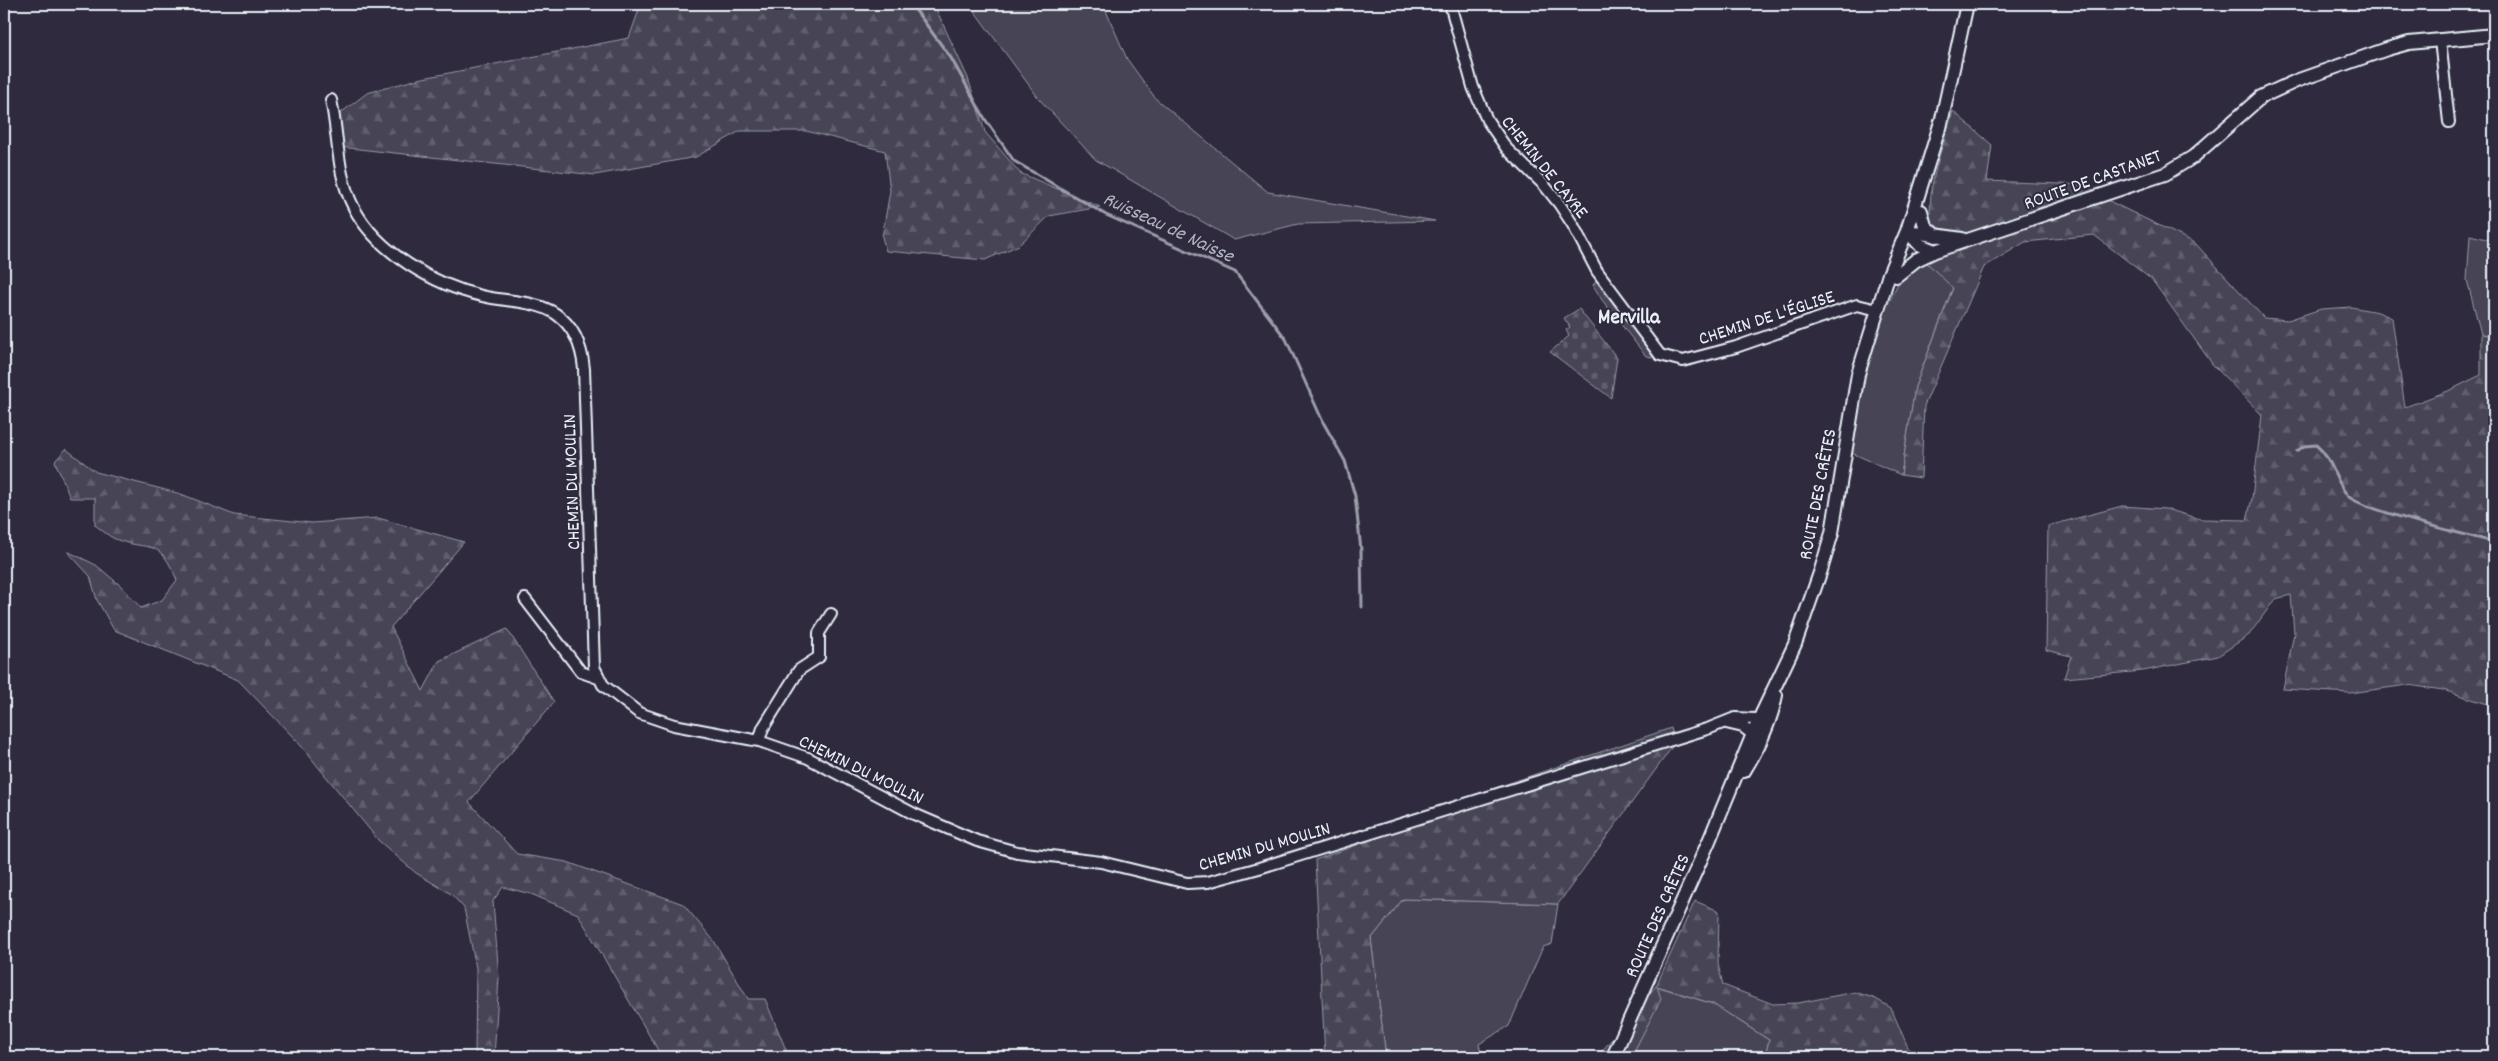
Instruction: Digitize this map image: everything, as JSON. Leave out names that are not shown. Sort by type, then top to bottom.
[{"type":"street","name":"CHEMIN DE CAYRE","points":[[1450,4],[1473,87],[1487,120],[1507,148],[1544,185],[1560,205],[1602,279],[1649,343],[1666,358]]},
{"type":"street","name":"ROUTE DES CRÊTES","points":[[1613,1057],[1779,681],[1819,578],[1832,533],[1858,374],[1889,274],[1911,234],[1941,122],[1967,4]]},
{"type":"street","name":"ROUTE DE CASTANET","points":[[1896,276],[1916,260],[1935,251],[2156,178],[2193,157],[2261,97],[2296,81],[2387,49],[2440,40],[2494,35]]},
{"type":"street","points":[[2440,40],[2449,122]]},
{"type":"street","name":"CHEMIN DU MOULIN","points":[[331,100],[337,154],[346,190],[354,208],[375,238],[412,265],[461,290],[540,307],[554,312],[569,326],[579,342],[584,369],[592,645],[598,678],[613,695],[639,713],[674,725],[759,741],[808,758],[914,814],[978,841],[1017,852],[1102,862],[1188,883],[1208,882],[1250,871],[1735,718],[1747,718],[1758,729]]},
{"type":"street","name":"ROUTE DES CRÊTES","points":[[1878,310],[1896,276],[1921,211],[1936,156],[1941,122]]},
{"type":"street","points":[[1921,211],[1925,226],[1936,236]]},
{"type":"street","name":"ROUTE DE CASTANET","points":[[1911,234],[1969,240]]},
{"type":"street","points":[[1911,234],[1924,247],[1935,251]]},
{"type":"street","name":"CHEMIN DE L'ÉGLISE","points":[[1666,358],[1682,362],[1727,349],[1856,305],[1878,310]]},
{"type":"street","points":[[525,599],[581,672],[598,678]]},
{"type":"street","points":[[759,741],[762,728],[799,670],[819,657],[819,633],[831,614]]},
{"type":"green space","points":[[641,4],[929,4],[936,9],[968,78],[985,132],[1020,173],[1100,207],[1049,216],[1019,245],[985,260],[886,251],[882,237],[890,191],[885,151],[806,131],[740,131],[696,157],[595,175],[340,147],[338,115],[367,93],[418,79],[629,38]]},
{"type":"green space","points":[[969,4],[1103,4],[1127,59],[1156,99],[1268,192],[1435,221],[1298,224],[1234,240],[1096,160],[1040,100]]},
{"type":"green space","points":[[1953,111],[1992,145],[1987,181],[2086,185],[2113,203],[2195,243],[2264,318],[2288,320],[2321,309],[2351,307],[2378,312],[2392,318],[2405,407],[2448,391],[2481,375],[2481,334],[2494,336],[2494,706],[2443,690],[2408,685],[2350,693],[2283,689],[2294,633],[2291,595],[2275,599],[2249,635],[2218,656],[2143,671],[2064,678],[2071,656],[2046,650],[2048,526],[2122,506],[2166,509],[2200,519],[2247,520],[2252,498],[2262,415],[2213,365],[2152,280],[2094,235],[2025,242],[1984,267],[1924,406],[1921,478],[1901,475],[1915,387],[1953,288],[1925,261],[1983,231],[1949,232],[1931,223],[1930,209],[1933,181]]},
{"type":"green space","points":[[2470,235],[2494,241],[2494,336],[2481,334],[2467,280]]},
{"type":"green space","points":[[1925,261],[1953,287],[1915,387],[1901,475],[1852,453],[1857,416],[1869,357],[1880,321],[1900,279]]},
{"type":"green space","points":[[1597,280],[1654,355],[1653,358],[1645,355],[1602,300],[1593,285]]},
{"type":"green space","points":[[1579,309],[1617,358],[1611,398],[1550,352],[1569,336],[1566,330],[1570,327],[1564,318]]},
{"type":"green space","points":[[66,449],[96,472],[181,494],[234,515],[312,523],[378,518],[464,542],[391,627],[423,691],[439,661],[507,629],[554,702],[469,802],[517,854],[567,862],[683,904],[714,941],[748,999],[765,999],[789,1057],[662,1057],[578,914],[531,894],[503,887],[493,901],[499,978],[494,1057],[475,1057],[476,968],[464,908],[451,894],[416,873],[379,841],[297,741],[238,680],[114,630],[97,600],[90,576],[67,551],[96,565],[121,586],[141,608],[162,600],[177,580],[159,551],[115,539],[95,525],[95,498],[70,498],[55,461]]},
{"type":"green space","points":[[1671,728],[1675,743],[1558,904],[1403,899],[1371,939],[1386,1057],[1325,1057],[1315,860],[1435,817],[1439,807]]},
{"type":"green space","points":[[1403,899],[1558,904],[1552,944],[1543,947],[1509,1026],[1479,1044],[1482,1057],[1386,1057],[1371,939]]},
{"type":"green space","points":[[1695,901],[1719,911],[1718,964],[1723,985],[1773,1004],[1798,1003],[1855,992],[1876,999],[1891,1008],[1912,1057],[1765,1057],[1769,1040],[1713,1004],[1657,986],[1661,999],[1631,1057],[1597,1057],[1656,986]]},
{"type":"green space","points":[[1656,986],[1713,1004],[1769,1040],[1765,1057],[1631,1057],[1660,999]]},
{"type":"waterway","name":"Ruisseau de Naisse","points":[[911,4],[951,58],[985,119],[1014,161],[1106,215],[1235,272],[1286,339],[1323,422],[1345,461],[1355,496],[1361,550],[1362,607]]},
{"type":"waterway","points":[[2297,451],[2304,446],[2316,445],[2327,457],[2343,490],[2348,496],[2372,508],[2416,522],[2494,542]]},
{"type":"district","name":"Mervilla","points":[[1629,316]]}]
